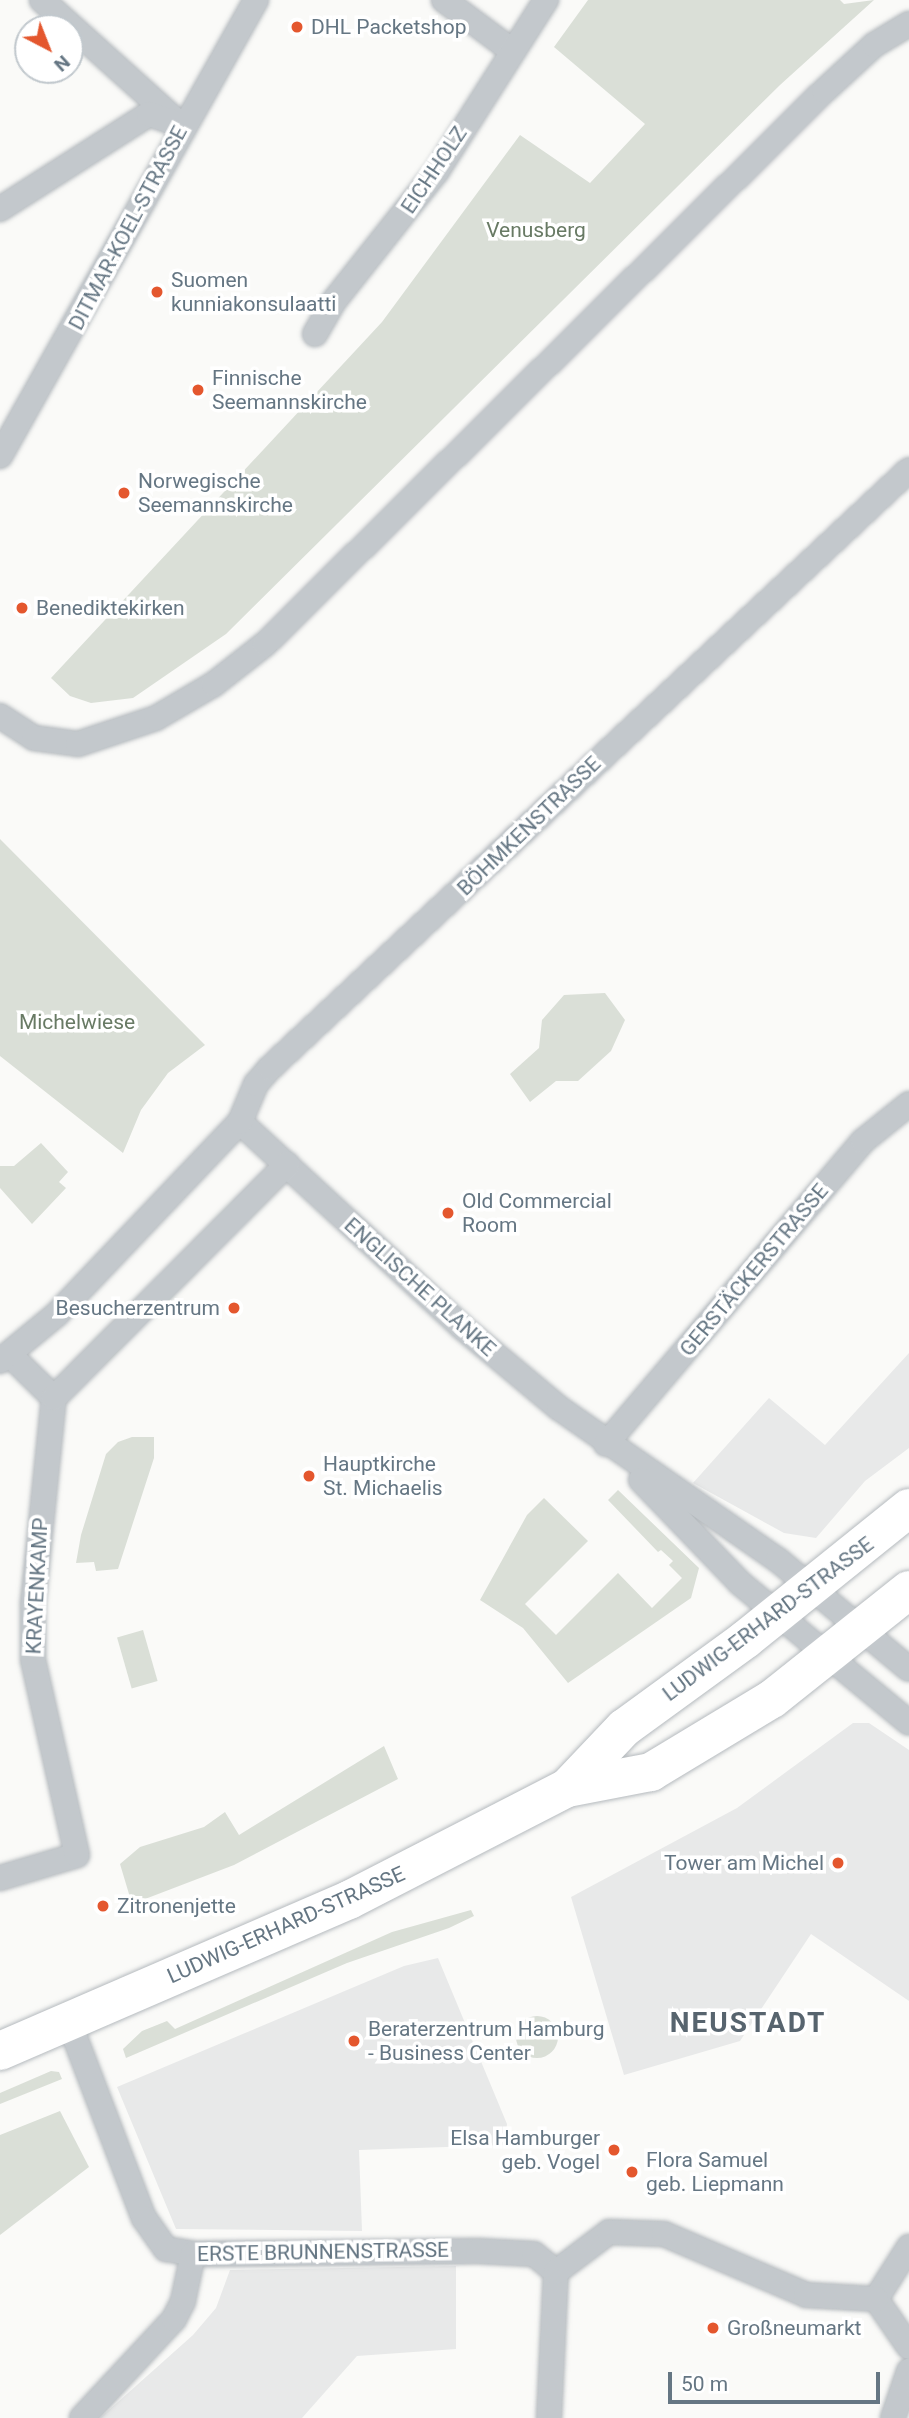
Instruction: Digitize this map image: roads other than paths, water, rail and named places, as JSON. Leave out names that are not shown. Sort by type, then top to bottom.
[{"type":"main road","name":"LUDWIG-ERHARD-STRASSE","points":[[567,1788],[624,1728],[777,1615],[909,1508]]},
{"type":"main road","name":"LUDWIG-ERHARD-STRASSE","points":[[0,2051],[349,1900],[567,1788],[652,1772],[726,1729],[827,1657],[909,1590]]},
{"type":"street","points":[[42,0],[183,126]]},
{"type":"street","name":"DITMAR-KOEL-STRASSE","points":[[0,456],[256,0]]},
{"type":"street","points":[[444,0],[511,50]]},
{"type":"street","name":"EICHHOLZ","points":[[315,334],[334,300],[437,171],[511,50],[546,0]]},
{"type":"street","points":[[4,720],[50,743],[93,741],[178,709],[214,684],[304,606],[824,91],[874,45],[909,24]]},
{"type":"street","points":[[0,209],[149,114],[183,126]]},
{"type":"street","name":"BÖHMKENSTRASSE","points":[[240,1122],[256,1084],[270,1068],[909,470]]},
{"type":"street","name":"GERSTÄCKERSTRASSE","points":[[606,1444],[863,1141],[909,1104]]},
{"type":"street","points":[[240,1122],[57,1314],[5,1358],[54,1398],[286,1164]]},
{"type":"street","name":"ENGLISCHE PLANKE","points":[[240,1122],[462,1327],[606,1444],[813,1587],[909,1669]]},
{"type":"street","name":"KRAYENKAMP","points":[[0,1878],[77,1854],[37,1692],[33,1660],[37,1553],[54,1398]]},
{"type":"street","name":"ENGLISCHE PLANKE","points":[[606,1444],[724,1569],[909,1723]]},
{"type":"street","name":"ERSTE BRUNNENSTRASSE","points":[[69,2022],[151,2233],[166,2249],[193,2254],[478,2250],[534,2254],[556,2272]]},
{"type":"street","points":[[549,2418],[556,2272],[609,2232],[664,2234],[806,2295],[876,2299]]},
{"type":"street","points":[[876,2299],[909,2247]]},
{"type":"street","points":[[82,2418],[174,2319],[183,2301],[193,2254]]},
{"type":"street","points":[[876,2299],[909,2358],[893,2418]]},
{"type":"place","name":"DHL Packetshop","points":[[297,27]]},
{"type":"place","name":"Suomen kunniakonsulaatti","points":[[157,292]]},
{"type":"place","name":"Finnische Seemannskirche","points":[[198,390]]},
{"type":"place","name":"Norwegische Seemannskirche","points":[[124,493]]},
{"type":"place","name":"Benediktekirken","points":[[22,608]]},
{"type":"place","name":"Old Commercial Room","points":[[448,1213]]},
{"type":"place","name":"Besucherzentrum","points":[[234,1308]]},
{"type":"place","name":"Hauptkirche St. Michaelis","points":[[309,1476]]},
{"type":"place","name":"Tower am Michel","points":[[838,1863]]},
{"type":"place","name":"Zitronenjette","points":[[103,1906]]},
{"type":"place","name":"Beraterzentrum Hamburg - Business Center","points":[[354,2041]]},
{"type":"place","name":"Elsa Hamburger geb. Vogel","points":[[614,2150]]},
{"type":"place","name":"Flora Samuel geb. Liepmann","points":[[632,2172]]},
{"type":"place","name":"Großneumarkt","points":[[713,2328]]},
{"type":"district","name":"NEUSTADT","points":[[748,2023]]},
{"type":"park label","name":"Venusberg","points":[[536,230]]},
{"type":"park label","name":"Michelwiese","points":[[77,1022]]}]
